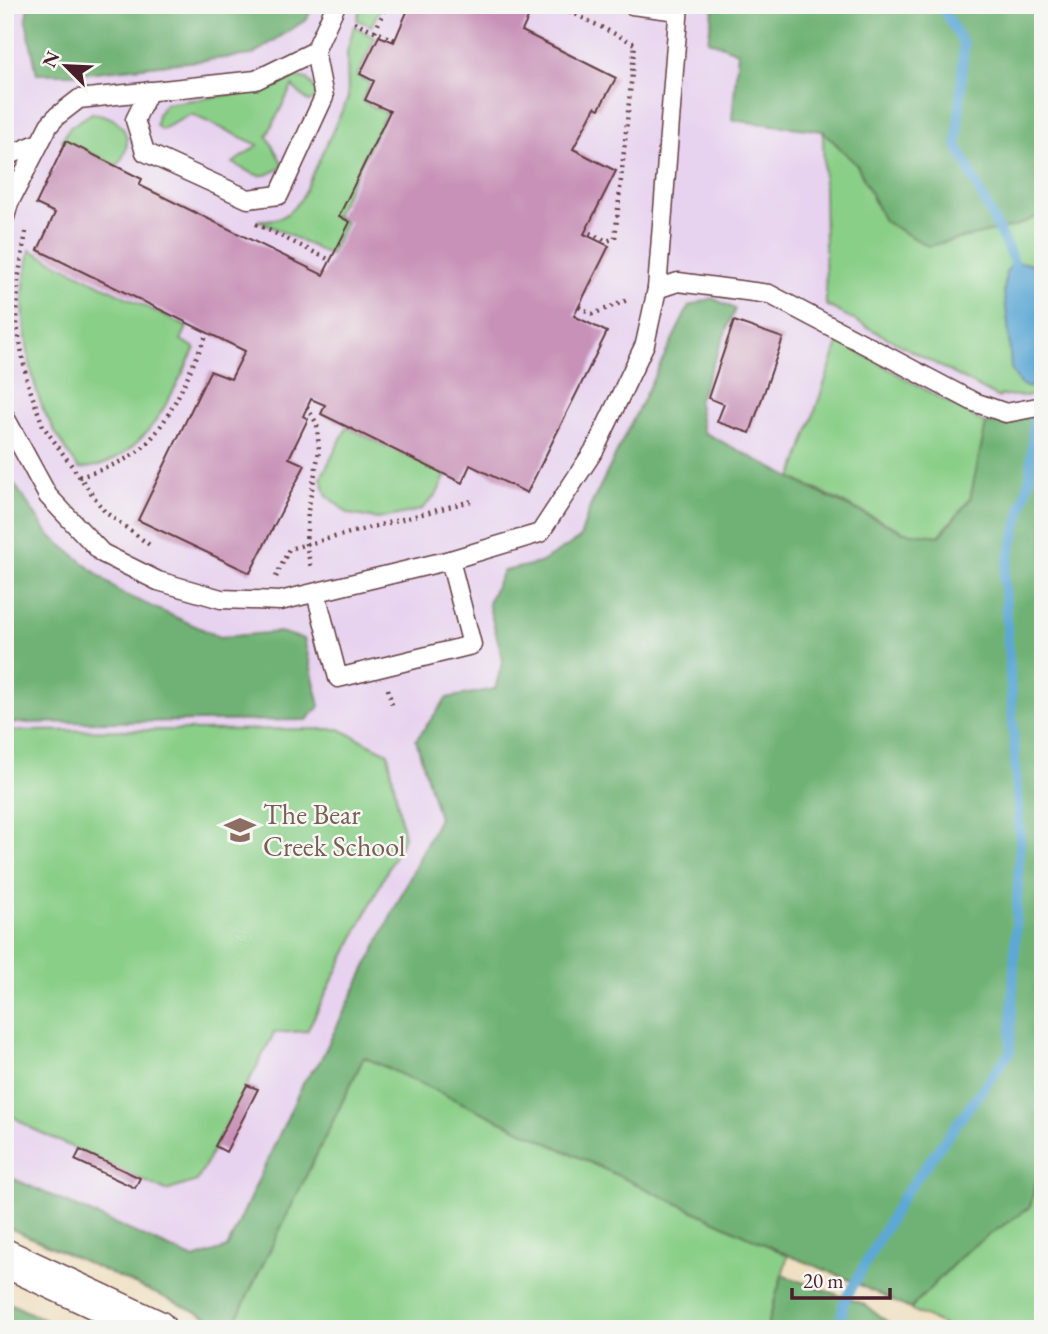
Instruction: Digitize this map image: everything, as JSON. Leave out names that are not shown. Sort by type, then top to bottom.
[{"type":"street","points":[[5,1258],[157,1329]]},
{"type":"lane","points":[[5,416],[48,496],[102,553],[158,581],[221,599],[280,601],[450,560],[540,533],[595,449],[645,344],[657,289],[678,8],[632,5]]},
{"type":"lane","points":[[149,91],[135,120],[145,152],[248,199],[279,195],[324,97],[315,51],[335,9]]},
{"type":"lane","points":[[5,217],[9,203],[49,125],[79,99],[256,80],[315,51]]},
{"type":"lane","points":[[5,158],[39,143]]},
{"type":"lane","points":[[657,289],[678,282],[769,294],[974,402],[1006,413],[1043,406]]},
{"type":"lane","points":[[316,593],[338,678],[371,670],[472,645],[450,560]]},
{"type":"path","points":[[374,31],[387,5]]},
{"type":"path","points":[[557,5],[635,44],[615,239],[607,241],[585,231]]},
{"type":"path","points":[[335,9],[395,40]]},
{"type":"path","points":[[28,222],[23,240],[17,292],[17,326],[27,381],[43,426],[105,512],[161,553]]},
{"type":"path","points":[[579,307],[593,314],[657,289]]},
{"type":"path","points":[[79,477],[105,469],[142,449],[167,417],[207,334]]},
{"type":"path","points":[[307,407],[317,424],[319,451],[308,511],[306,544],[316,593]]},
{"type":"path","points":[[264,578],[276,577],[289,549],[475,500]]},
{"type":"shaded area","name":"The Bear Creek School","points":[[5,5],[941,5],[1043,53],[1043,603],[673,422],[232,1328],[5,1222]]},
{"type":"green space","points":[[28,5],[313,5],[307,19],[252,55],[77,74],[37,74],[26,21]]},
{"type":"green space","points":[[361,5],[382,5],[371,26],[357,20]]},
{"type":"green space","points":[[714,5],[1043,5],[1043,214],[1016,226],[928,246],[884,221],[857,165],[823,131],[732,120],[738,52],[708,40]]},
{"type":"green space","points":[[354,26],[375,38],[357,76],[370,83],[362,101],[386,113],[335,216],[346,222],[330,255],[258,220],[272,220],[283,216],[301,199],[348,98],[347,52]]},
{"type":"green space","points":[[297,77],[307,79],[315,89],[316,98],[309,102],[292,86],[267,136],[283,166],[269,174],[258,175],[233,163],[258,145],[191,114],[161,130],[156,125],[158,114],[165,104],[270,89]]},
{"type":"green space","points":[[92,113],[113,119],[124,131],[127,138],[126,147],[117,166],[62,140],[70,127]]},
{"type":"green space","points":[[823,131],[857,165],[884,221],[928,246],[1016,226],[1043,213],[1043,395],[1000,395],[999,398],[826,305]]},
{"type":"green space","points":[[30,250],[187,327],[181,340],[195,348],[169,400],[147,432],[118,457],[100,465],[79,469],[42,406],[28,354],[24,318],[24,287]]},
{"type":"green space","points":[[712,298],[735,309],[698,401],[703,432],[826,496],[904,532],[940,536],[970,499],[986,424],[1043,413],[1043,1156],[1030,1207],[967,1250],[910,1309],[364,1057],[232,1328],[5,1226],[5,1175],[194,1259],[227,1248],[304,1081],[319,1063],[439,818],[416,740],[447,698],[495,689],[503,660],[488,603],[503,571],[540,563],[580,538],[590,507],[689,306]]},
{"type":"green space","points":[[839,341],[986,424],[971,498],[939,536],[904,532],[792,478]]},
{"type":"green space","points":[[347,427],[446,475],[437,494],[421,510],[378,519],[349,514],[327,496],[321,478]]},
{"type":"green space","points":[[13,482],[49,535],[121,593],[220,637],[280,632],[304,639],[320,706],[307,720],[5,723],[5,487]]},
{"type":"green space","points":[[339,729],[388,753],[404,837],[307,1031],[274,1033],[197,1181],[166,1191],[31,1128],[5,1111],[5,731]]},
{"type":"green space","points":[[364,1057],[788,1255],[768,1329],[232,1328]]},
{"type":"green space","points":[[1043,1156],[1043,1329],[951,1329],[910,1309],[967,1250],[1030,1207]]},
{"type":"green space","points":[[782,1275],[863,1304],[897,1329],[768,1329]]},
{"type":"green space","points":[[5,1301],[64,1329],[5,1329]]},
{"type":"water","points":[[1014,262],[1034,264],[1043,280],[1043,339],[1039,352],[1042,374],[1029,388],[1020,384],[1011,369],[1004,293],[1006,272]]},
{"type":"building","points":[[394,5],[534,5],[522,31],[616,78],[599,109],[595,107],[573,149],[616,171],[584,234],[609,246],[574,316],[607,332],[527,493],[470,465],[462,483],[321,414],[325,405],[311,399],[303,416],[308,419],[289,458],[305,465],[250,573],[138,520],[210,371],[231,379],[245,351],[38,250],[55,213],[36,204],[66,141],[142,179],[139,185],[323,275],[350,222],[339,216],[390,111],[365,100],[374,81],[360,74],[379,36],[394,42],[407,12]]},
{"type":"building","points":[[734,321],[783,338],[750,433],[717,422],[724,404],[708,398]]},
{"type":"building","points":[[247,1085],[258,1089],[226,1152],[215,1146]]},
{"type":"building","points":[[80,1150],[140,1178],[135,1188],[75,1160]]},
{"type":"waterway","points":[[940,5],[964,44],[957,145],[1014,262],[1016,275]]},
{"type":"waterway","points":[[839,1329],[844,1302],[902,1198],[1010,1052],[1020,841],[1004,576],[1030,477],[1034,415]]},
{"type":"place","name":"The Bear Creek School","points":[[240,830]]}]
